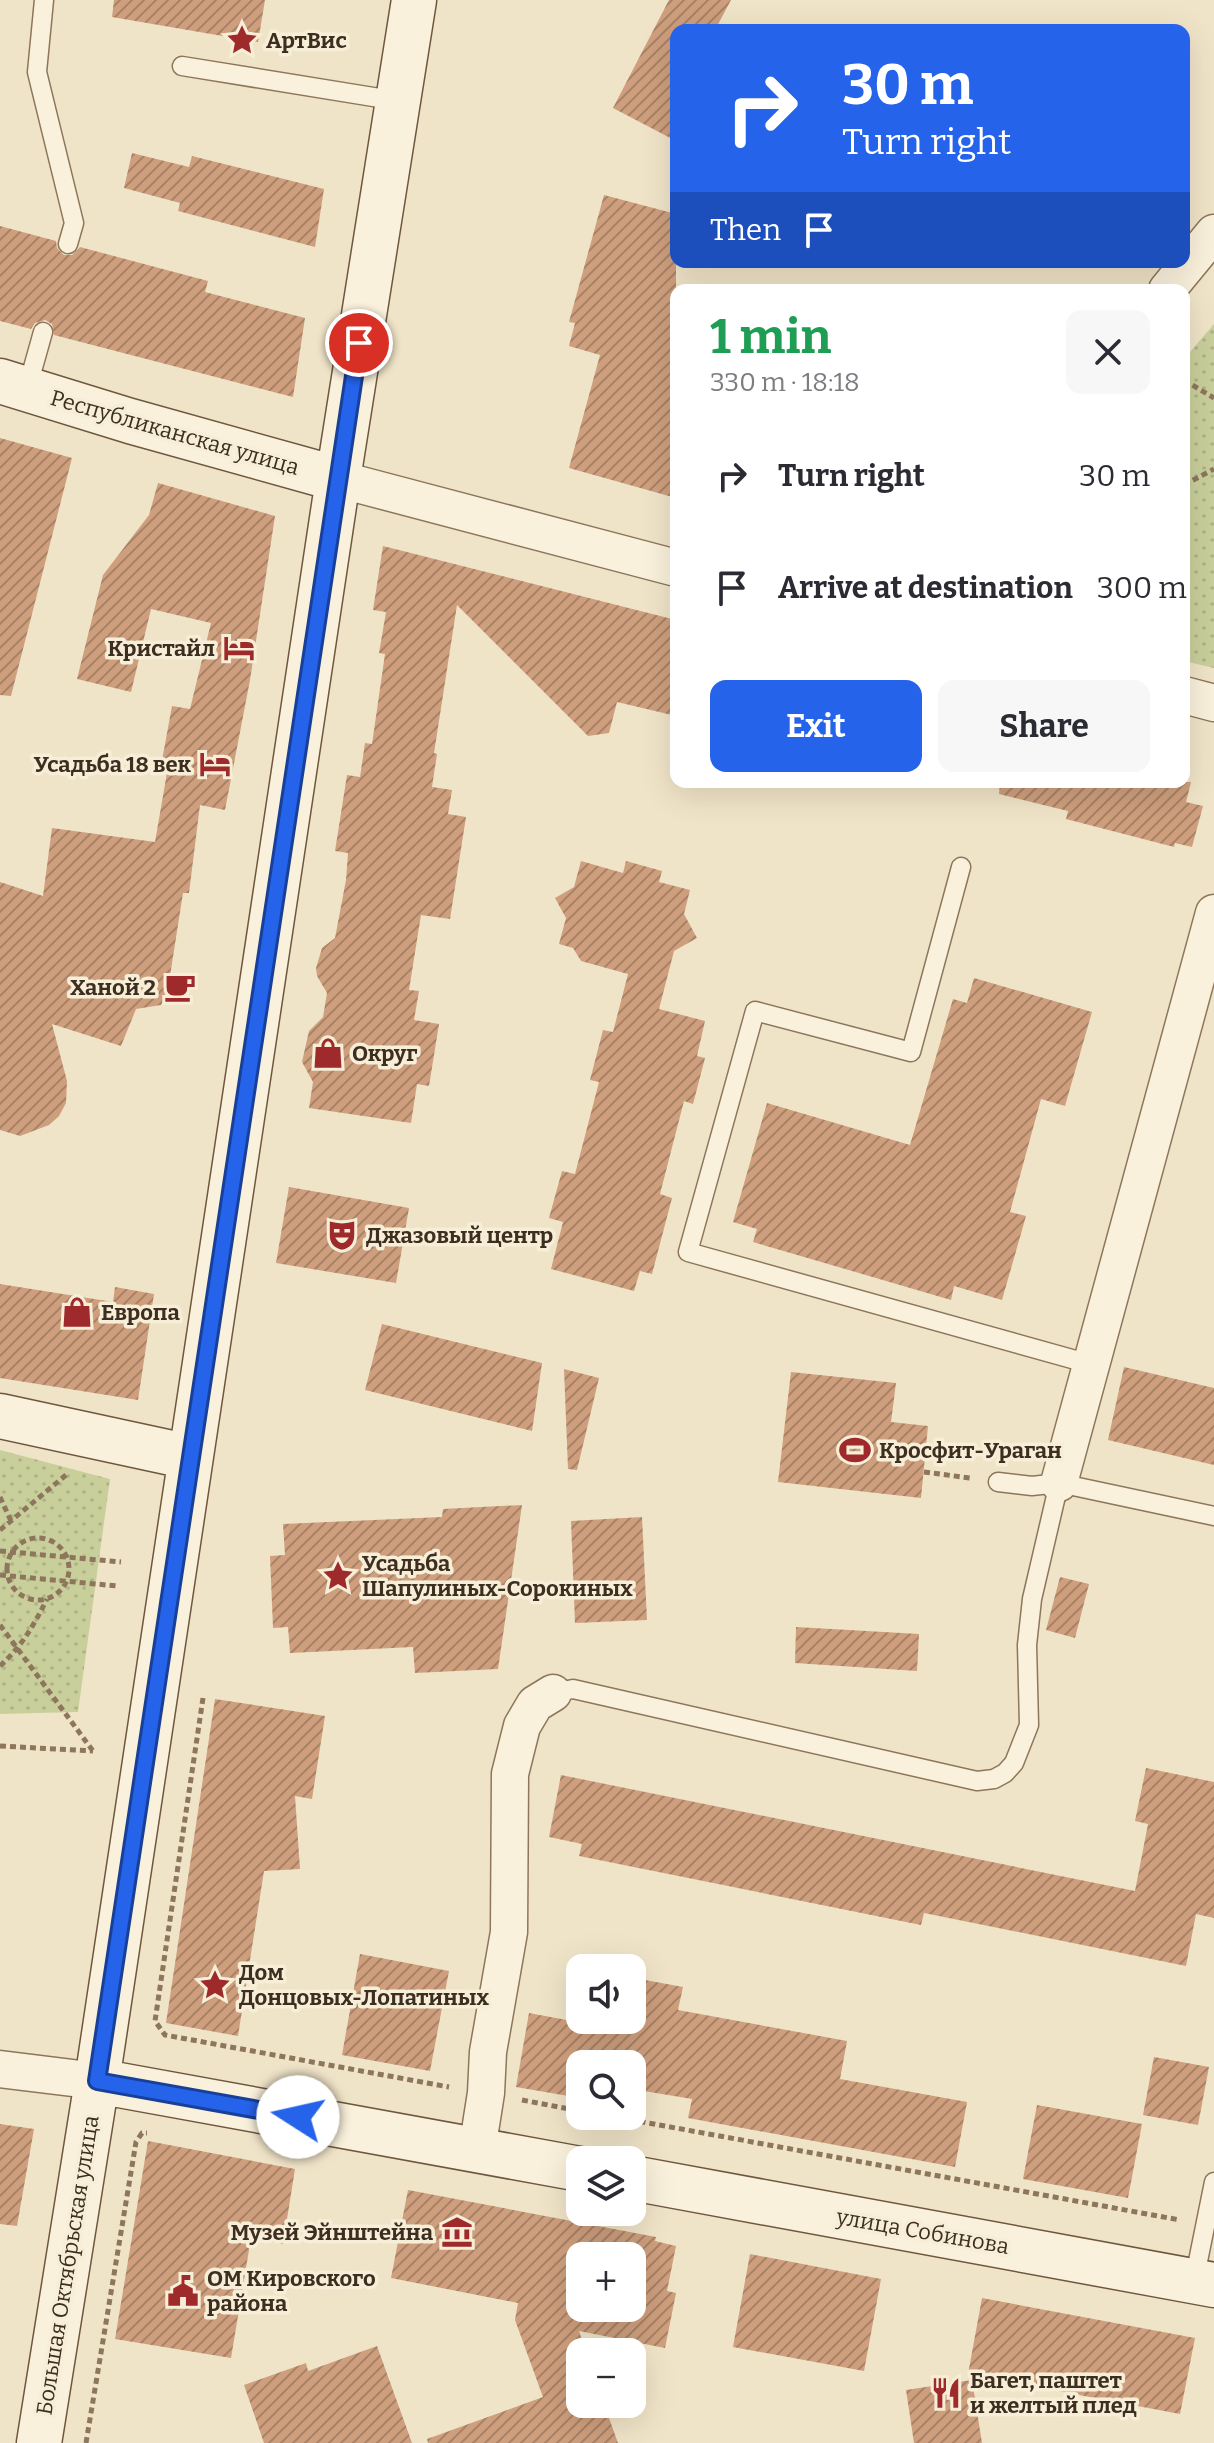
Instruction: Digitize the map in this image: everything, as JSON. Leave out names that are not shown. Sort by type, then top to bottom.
[{"type":"main road","name":"Большая Октябрьская улица","points":[[39,2443],[97,2081],[338,479],[414,0]]},
{"type":"main road","name":"Республиканская улица","points":[[14,385],[338,479]]},
{"type":"main road","points":[[0,1416],[190,1457]]},
{"type":"main road","points":[[97,2081],[566,2166]]},
{"type":"main road","name":"улица Собинова","points":[[646,2181],[1204,2283]]},
{"type":"street","points":[[1190,262],[1214,233]]},
{"type":"street","points":[[1172,284],[1185,268]]},
{"type":"street","name":"Республиканская улица","points":[[338,479],[670,566]]},
{"type":"street","points":[[1190,697],[1214,703]]},
{"type":"street","points":[[1059,1483],[1214,913]]},
{"type":"street","points":[[477,2150],[486,2093],[488,2052],[509,1932],[510,1774],[522,1726],[535,1704],[553,1693]]},
{"type":"street","points":[[0,2069],[97,2081]]},
{"type":"lane","points":[[44,0],[37,72],[74,223],[68,244]]},
{"type":"lane","points":[[182,66],[398,101]]},
{"type":"lane","points":[[14,385],[43,332]]},
{"type":"lane","points":[[961,867],[911,1052],[755,1011],[688,1252],[1090,1364]]},
{"type":"lane","points":[[998,1482],[1032,1486],[1059,1483],[1214,1516]]},
{"type":"lane","points":[[553,1693],[573,1689],[977,1781],[994,1779],[1014,1763],[1029,1725],[1027,1645],[1032,1599],[1059,1483]]},
{"type":"lane","points":[[1204,2283],[1205,2225],[1214,2182]]},
{"type":"path","points":[[1190,384],[1214,398]]},
{"type":"path","points":[[1190,482],[1214,469]]},
{"type":"path","points":[[924,1472],[998,1482]]},
{"type":"path","points":[[0,1530],[68,1473]]},
{"type":"path","points":[[0,1497],[11,1521]]},
{"type":"path","points":[[43,1538],[61,1548],[69,1567],[66,1581],[47,1598],[26,1598],[4,1575],[12,1552],[23,1541],[43,1538]]},
{"type":"path","points":[[0,1551],[121,1562]]},
{"type":"path","points":[[4,1575],[117,1586]]},
{"type":"path","points":[[0,1666],[18,1649],[32,1629],[47,1598]]},
{"type":"path","points":[[0,1625],[93,1751],[0,1746]]},
{"type":"path","points":[[203,1698],[155,2021],[159,2029],[165,2035],[566,2108]]},
{"type":"path","points":[[646,2123],[1205,2225]]},
{"type":"path","points":[[86,2443],[136,2142],[142,2133],[157,2130]]},
{"type":"green space","points":[[1214,324],[1214,668],[1190,662],[1190,352]]},
{"type":"green space","points":[[0,1450],[110,1479],[78,1712],[0,1714]]},
{"type":"building","points":[[114,0],[265,0],[258,42],[112,17]]},
{"type":"building","points":[[669,0],[731,0],[718,24],[670,24],[670,138],[613,108]]},
{"type":"building","points":[[132,153],[189,167],[192,156],[324,189],[315,247],[178,211],[180,203],[124,188]]},
{"type":"building","points":[[604,195],[670,212],[670,268],[676,268],[676,284],[670,284],[670,496],[569,468],[600,355],[569,346],[575,323],[569,322]]},
{"type":"building","points":[[0,226],[56,241],[57,248],[64,255],[72,255],[80,247],[208,281],[205,292],[305,318],[293,397],[54,335],[52,324],[45,320],[35,323],[31,329],[0,321]]},
{"type":"building","points":[[0,438],[72,458],[11,696],[0,695]]},
{"type":"building","points":[[158,483],[275,516],[250,680],[225,810],[200,805],[189,893],[183,893],[167,995],[161,1005],[136,1009],[121,1046],[52,1024],[67,1081],[66,1103],[59,1116],[49,1125],[20,1136],[0,1130],[0,882],[43,896],[52,828],[155,842],[168,767],[161,766],[172,706],[190,709],[211,623],[151,609],[131,692],[77,679],[103,575],[149,515]]},
{"type":"building","points":[[383,546],[670,618],[670,715],[617,702],[609,733],[588,736],[457,605],[434,753],[437,754],[432,787],[452,790],[448,814],[466,817],[450,919],[421,915],[409,990],[419,991],[414,1020],[439,1024],[429,1086],[417,1084],[411,1123],[309,1108],[313,1082],[302,1062],[309,1031],[323,1017],[327,993],[316,968],[322,948],[335,938],[346,880],[348,853],[335,851],[347,775],[360,777],[365,743],[372,744],[385,654],[379,653],[386,612],[373,610]]},
{"type":"building","points":[[1000,788],[1190,788],[1186,802],[1203,806],[1192,847],[1175,843],[1174,847],[1066,819],[1068,811],[999,794]]},
{"type":"building","points":[[581,861],[623,873],[626,861],[662,871],[659,882],[690,890],[684,914],[697,938],[674,951],[659,1009],[705,1021],[697,1056],[705,1058],[693,1104],[684,1101],[660,1194],[672,1198],[652,1274],[640,1271],[634,1291],[551,1269],[563,1222],[549,1218],[562,1171],[575,1174],[599,1082],[590,1080],[603,1030],[613,1032],[628,974],[581,961],[573,948],[559,944],[566,918],[555,898],[574,887]]},
{"type":"building","points":[[974,978],[1092,1012],[1065,1106],[1041,1099],[1010,1212],[1026,1216],[1002,1300],[954,1286],[951,1300],[753,1242],[757,1229],[733,1222],[767,1103],[910,1145],[953,999],[967,1003]]},
{"type":"building","name":"Джазовый центр","points":[[289,1187],[409,1208],[396,1283],[276,1263]]},
{"type":"building","points":[[0,1284],[113,1302],[115,1287],[154,1294],[138,1400],[0,1378]]},
{"type":"building","points":[[382,1324],[542,1363],[532,1431],[365,1390]]},
{"type":"building","points":[[1124,1367],[1214,1388],[1214,1465],[1108,1440]]},
{"type":"building","points":[[564,1369],[599,1378],[577,1470],[568,1469]]},
{"type":"building","points":[[791,1372],[896,1383],[891,1422],[928,1426],[921,1498],[778,1482]]},
{"type":"building","points":[[522,1505],[498,1669],[415,1673],[413,1647],[290,1653],[288,1627],[273,1628],[270,1556],[285,1555],[283,1524],[442,1517],[443,1509]]},
{"type":"building","points":[[642,1517],[647,1620],[575,1623],[571,1521]]},
{"type":"building","points":[[1060,1577],[1089,1584],[1075,1638],[1046,1630]]},
{"type":"building","points":[[796,1627],[919,1634],[917,1671],[795,1663]]},
{"type":"building","points":[[215,1699],[325,1716],[312,1799],[295,1796],[300,1869],[264,1871],[238,2036],[166,2023]]},
{"type":"building","points":[[1146,1768],[1214,1782],[1214,1918],[1196,1914],[1186,1966],[924,1913],[921,1925],[579,1856],[582,1844],[549,1837],[561,1775],[1135,1891],[1148,1824],[1135,1821]]},
{"type":"building","points":[[360,1954],[449,1971],[430,2071],[342,2055]]},
{"type":"building","points":[[646,1980],[683,1987],[678,2010],[847,2041],[840,2079],[967,2102],[955,2167],[688,2118],[692,2099],[646,2091],[646,2050],[566,2050],[566,2096],[516,2087],[529,2013],[566,2020],[566,2034],[646,2034]]},
{"type":"building","points":[[1154,2057],[1209,2067],[1198,2125],[1143,2115]]},
{"type":"building","points":[[1037,2105],[1142,2124],[1128,2198],[1023,2179]]},
{"type":"building","points":[[0,2124],[34,2129],[17,2226],[0,2224]]},
{"type":"building","name":"ОМ Кировского района","points":[[148,2141],[295,2169],[283,2244],[251,2238],[231,2358],[115,2339]]},
{"type":"building","points":[[408,2190],[566,2220],[566,2226],[598,2226],[656,2237],[655,2241],[676,2246],[667,2291],[676,2293],[665,2348],[646,2344],[646,2338],[614,2338],[579,2331],[581,2338],[566,2338],[566,2418],[609,2418],[618,2443],[428,2443],[427,2439],[543,2397],[515,2320],[518,2303],[391,2278]]},
{"type":"building","points":[[750,2254],[881,2279],[864,2371],[733,2347]]},
{"type":"building","points":[[982,2298],[1195,2338],[1180,2414],[968,2374]]},
{"type":"building","points":[[377,2346],[412,2443],[264,2443],[244,2385],[306,2363],[308,2371]]},
{"type":"building","points":[[972,2380],[982,2443],[914,2443],[906,2390]]},
{"type":"place","name":"АртВис","points":[[242,40]]},
{"type":"place","name":"Кристайл","points":[[239,648]]},
{"type":"place","name":"Усадьба 18 век","points":[[215,764]]},
{"type":"place","name":"Ханой 2","points":[[180,987]]},
{"type":"place","name":"Округ","points":[[328,1053]]},
{"type":"place","name":"Джазовый центр","points":[[342,1235]]},
{"type":"place","name":"Европа","points":[[77,1312]]},
{"type":"place","name":"Кросфит-Ураган","points":[[855,1450]]},
{"type":"place","name":"Усадьба Шапулиных-Сорокиных","points":[[338,1576]]},
{"type":"place","name":"Дом Донцовых-Лопатиных","points":[[215,1985]]},
{"type":"place","name":"Музей Эйнштейна","points":[[457,2232]]},
{"type":"place","name":"ОМ Кировского района","points":[[183,2291]]},
{"type":"place","name":"Багет, паштет и желтый плед","points":[[946,2393]]},
{"type":"route","points":[[298,2117],[97,2081],[359,343]]}]
